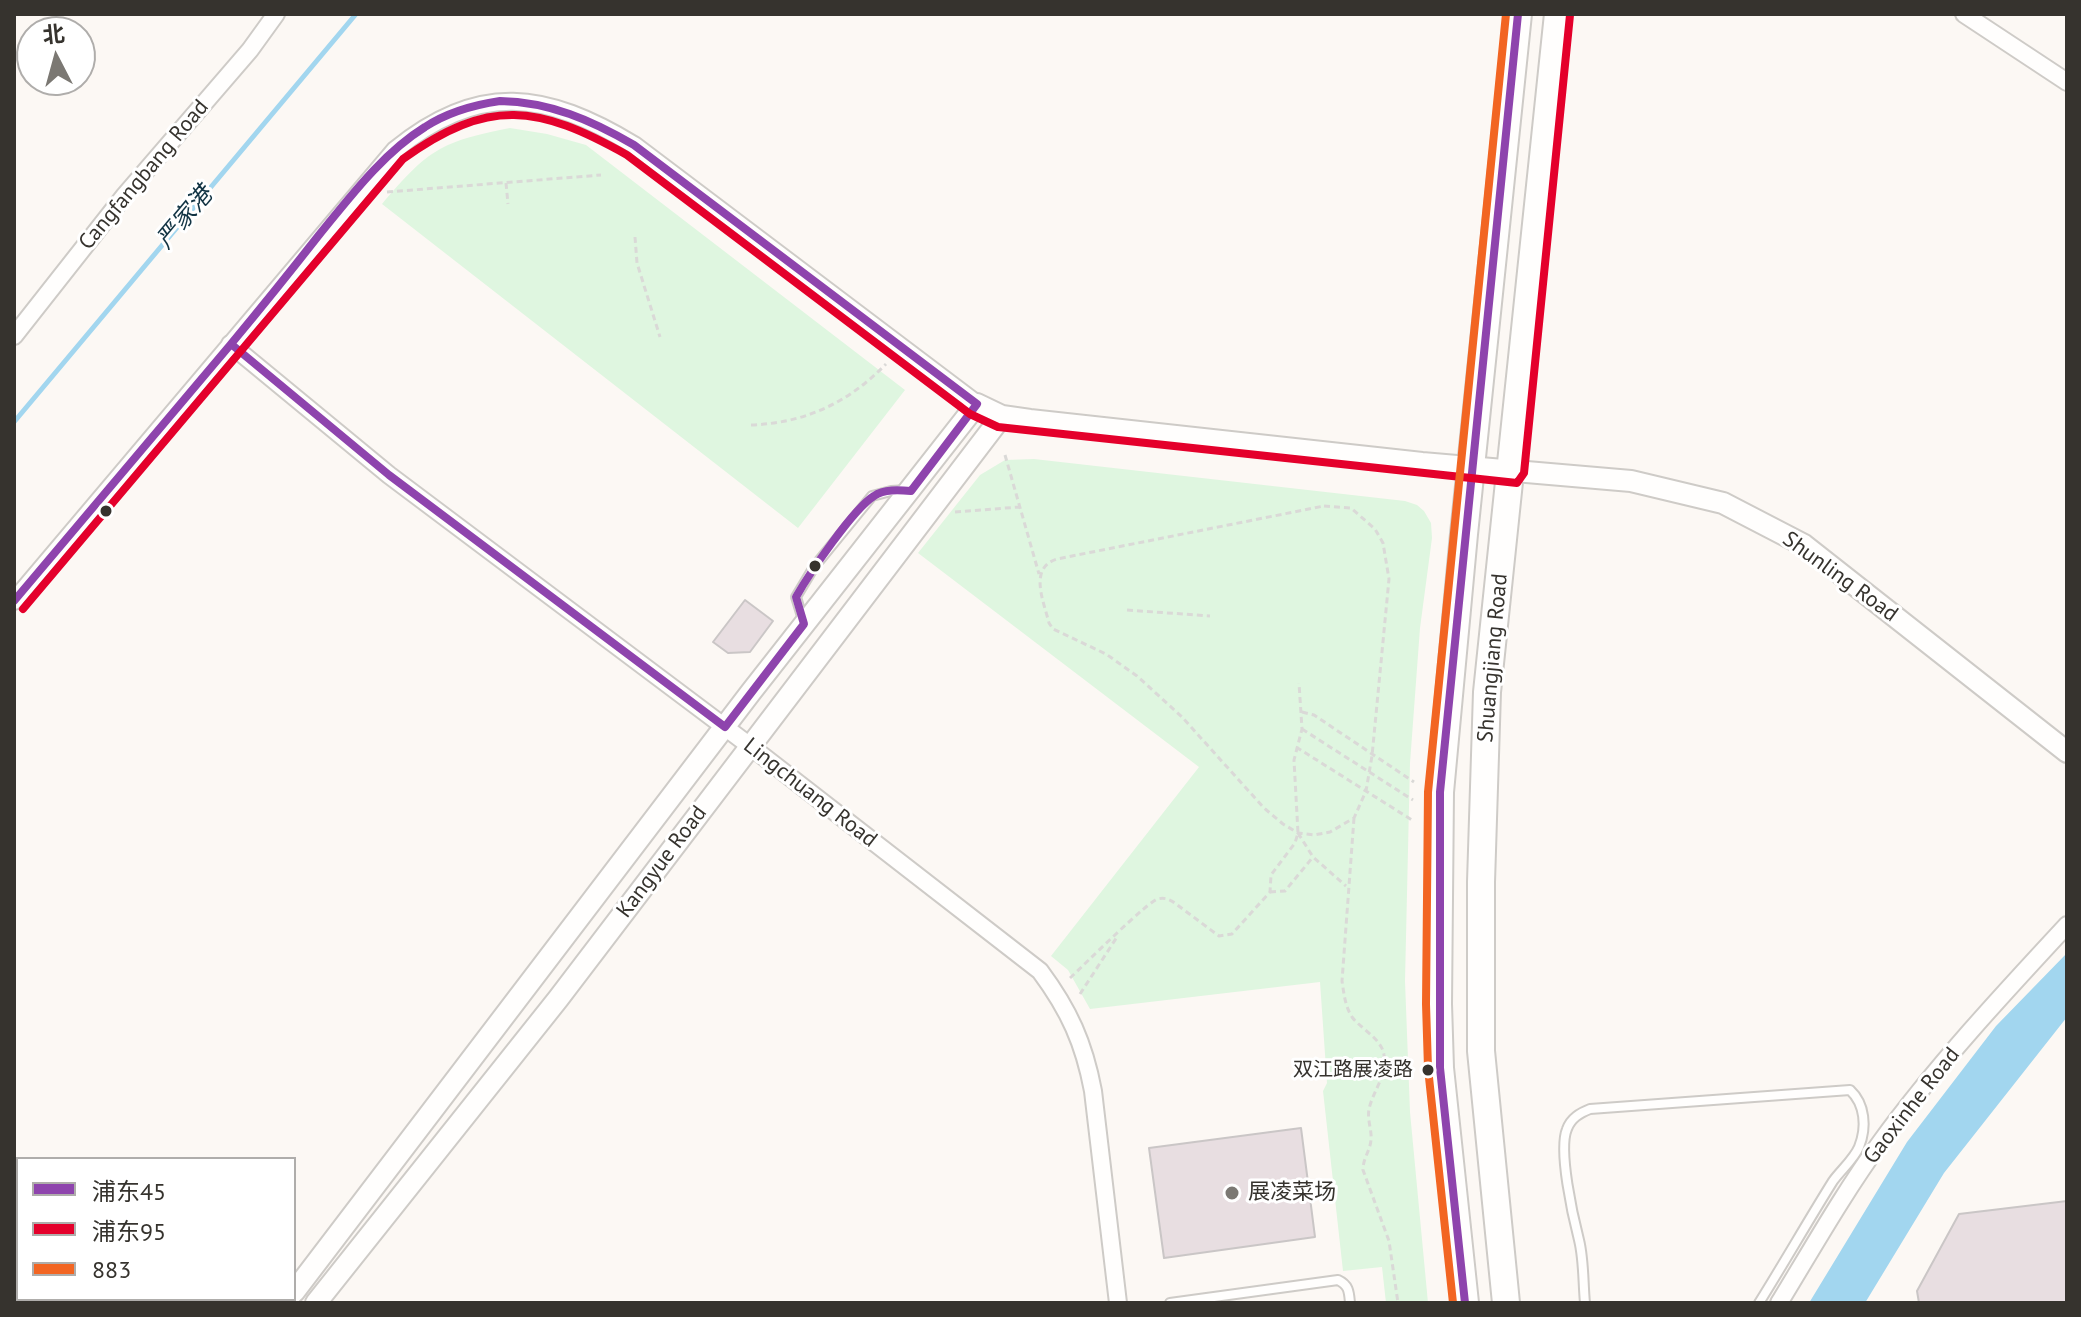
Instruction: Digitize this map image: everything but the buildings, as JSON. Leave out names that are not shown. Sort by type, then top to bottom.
[{"type":"main road","name":"Shuangjiang Road","points":[[1465,1303],[1440,1068],[1440,792],[1470,467],[1518,14]]},
{"type":"main road","name":"Shuangjiang Road","points":[[1506,1303],[1481,1051],[1481,882],[1487,692],[1558,14]]},
{"type":"street","name":"Cangfangbang Road","points":[[14,336],[125,195],[250,50],[276,14]]},
{"type":"street","points":[[1964,14],[2067,82]]},
{"type":"street","name":"Shunling Road","points":[[14,601],[395,150],[420,129],[450,114],[479,104],[516,100],[553,107],[598,123],[634,145],[977,404],[1002,416],[1512,472],[1631,481],[1723,503],[1804,545],[2067,752]]},
{"type":"street","name":"Lingchuang Road","points":[[230,344],[389,475],[750,746],[1040,971],[1062,1000],[1087,1061],[1118,1303]]},
{"type":"street","name":"Kangyue Road","points":[[296,1289],[804,624],[977,404]]},
{"type":"street","name":"Kangyue Road","points":[[316,1303],[558,999],[1002,416]]},
{"type":"street","name":"Gaoxinhe Road","points":[[1779,1303],[1854,1179],[1882,1140],[1986,1013],[2067,925]]},
{"type":"lane","points":[[1585,1303],[1579,1241],[1571,1214],[1565,1146],[1566,1130],[1576,1115],[1590,1109],[1850,1090],[1860,1100],[1862,1112],[1863,1127],[1858,1148],[1835,1179],[1759,1303]]},
{"type":"lane","points":[[1170,1303],[1338,1280],[1348,1289],[1350,1303]]},
{"type":"path","points":[[387,192],[601,175]]},
{"type":"path","points":[[506,183],[508,204]]},
{"type":"path","points":[[635,237],[637,263],[660,337]]},
{"type":"path","points":[[751,425],[784,423],[809,415],[858,391],[886,364]]},
{"type":"path","points":[[1005,455],[1053,629],[1106,654],[1137,676],[1182,717],[1264,808],[1298,833],[1313,857],[1347,887]]},
{"type":"path","points":[[1040,576],[1044,566],[1057,559],[1324,506],[1351,508],[1375,529],[1387,558],[1389,579],[1372,756],[1366,791],[1354,818],[1342,981],[1345,1003],[1352,1017],[1378,1042],[1384,1054],[1383,1072],[1369,1109],[1371,1141],[1363,1160],[1363,1170],[1389,1241],[1398,1303]]},
{"type":"path","points":[[947,512],[1020,507]]},
{"type":"path","points":[[1127,610],[1210,616]]},
{"type":"path","points":[[1070,978],[1121,932],[1140,910],[1159,898],[1169,899],[1219,936],[1232,934],[1270,892],[1271,875],[1295,843],[1298,833],[1294,760],[1302,729],[1299,683]]},
{"type":"path","points":[[1302,712],[1314,715],[1414,782]]},
{"type":"path","points":[[1302,729],[1413,800]]},
{"type":"path","points":[[1296,747],[1412,820]]},
{"type":"path","points":[[1298,833],[1314,835],[1330,832],[1354,818]]},
{"type":"path","points":[[1270,892],[1285,891],[1313,857]]},
{"type":"path","points":[[1080,994],[1121,932]]},
{"type":"green space","points":[[510,128],[586,145],[905,390],[798,528],[382,204],[412,171],[437,151],[467,138]]},
{"type":"green space","points":[[1034,459],[1405,501],[1417,505],[1431,523],[1410,763],[1405,981],[1410,1112],[1428,1303],[1386,1303],[1382,1267],[1343,1271],[1323,1091],[1327,1083],[1320,982],[1090,1009],[1068,970],[1051,956],[1199,767],[918,553],[980,475],[1005,460]]},
{"type":"water","points":[[2067,953],[2067,1017],[1944,1173],[1865,1303],[1809,1303],[1907,1142],[1996,1026]]},
{"type":"waterway","name":"严家港","points":[[14,422],[356,14]]},
{"type":"transit line","name":"883","points":[[1453,1303],[1428,1068],[1428,792],[1506,14]]},
{"type":"transit line","name":"浦东45","points":[[1465,1303],[1440,1068],[1440,792],[1518,14]]},
{"type":"transit line","name":"浦东95","points":[[23,609],[403,159],[462,125],[488,117],[514,115],[540,118],[567,126],[627,155],[970,414],[998,427],[1517,483],[1524,473],[1570,15]]},
{"type":"transit line","name":"浦东45","points":[[500,101],[536,105],[570,114],[634,145],[977,404],[911,491],[892,490],[878,494],[865,503],[844,528],[796,597],[804,624],[725,727],[389,475],[231,344],[355,191],[395,150],[443,117],[500,101]]},
{"type":"transit line","name":"浦东45","points":[[14,601],[231,344]]},
{"type":"place","name":"双江路展凌路","points":[[1428,1070]]},
{"type":"place","name":"展凌菜场","points":[[1232,1193]]}]
